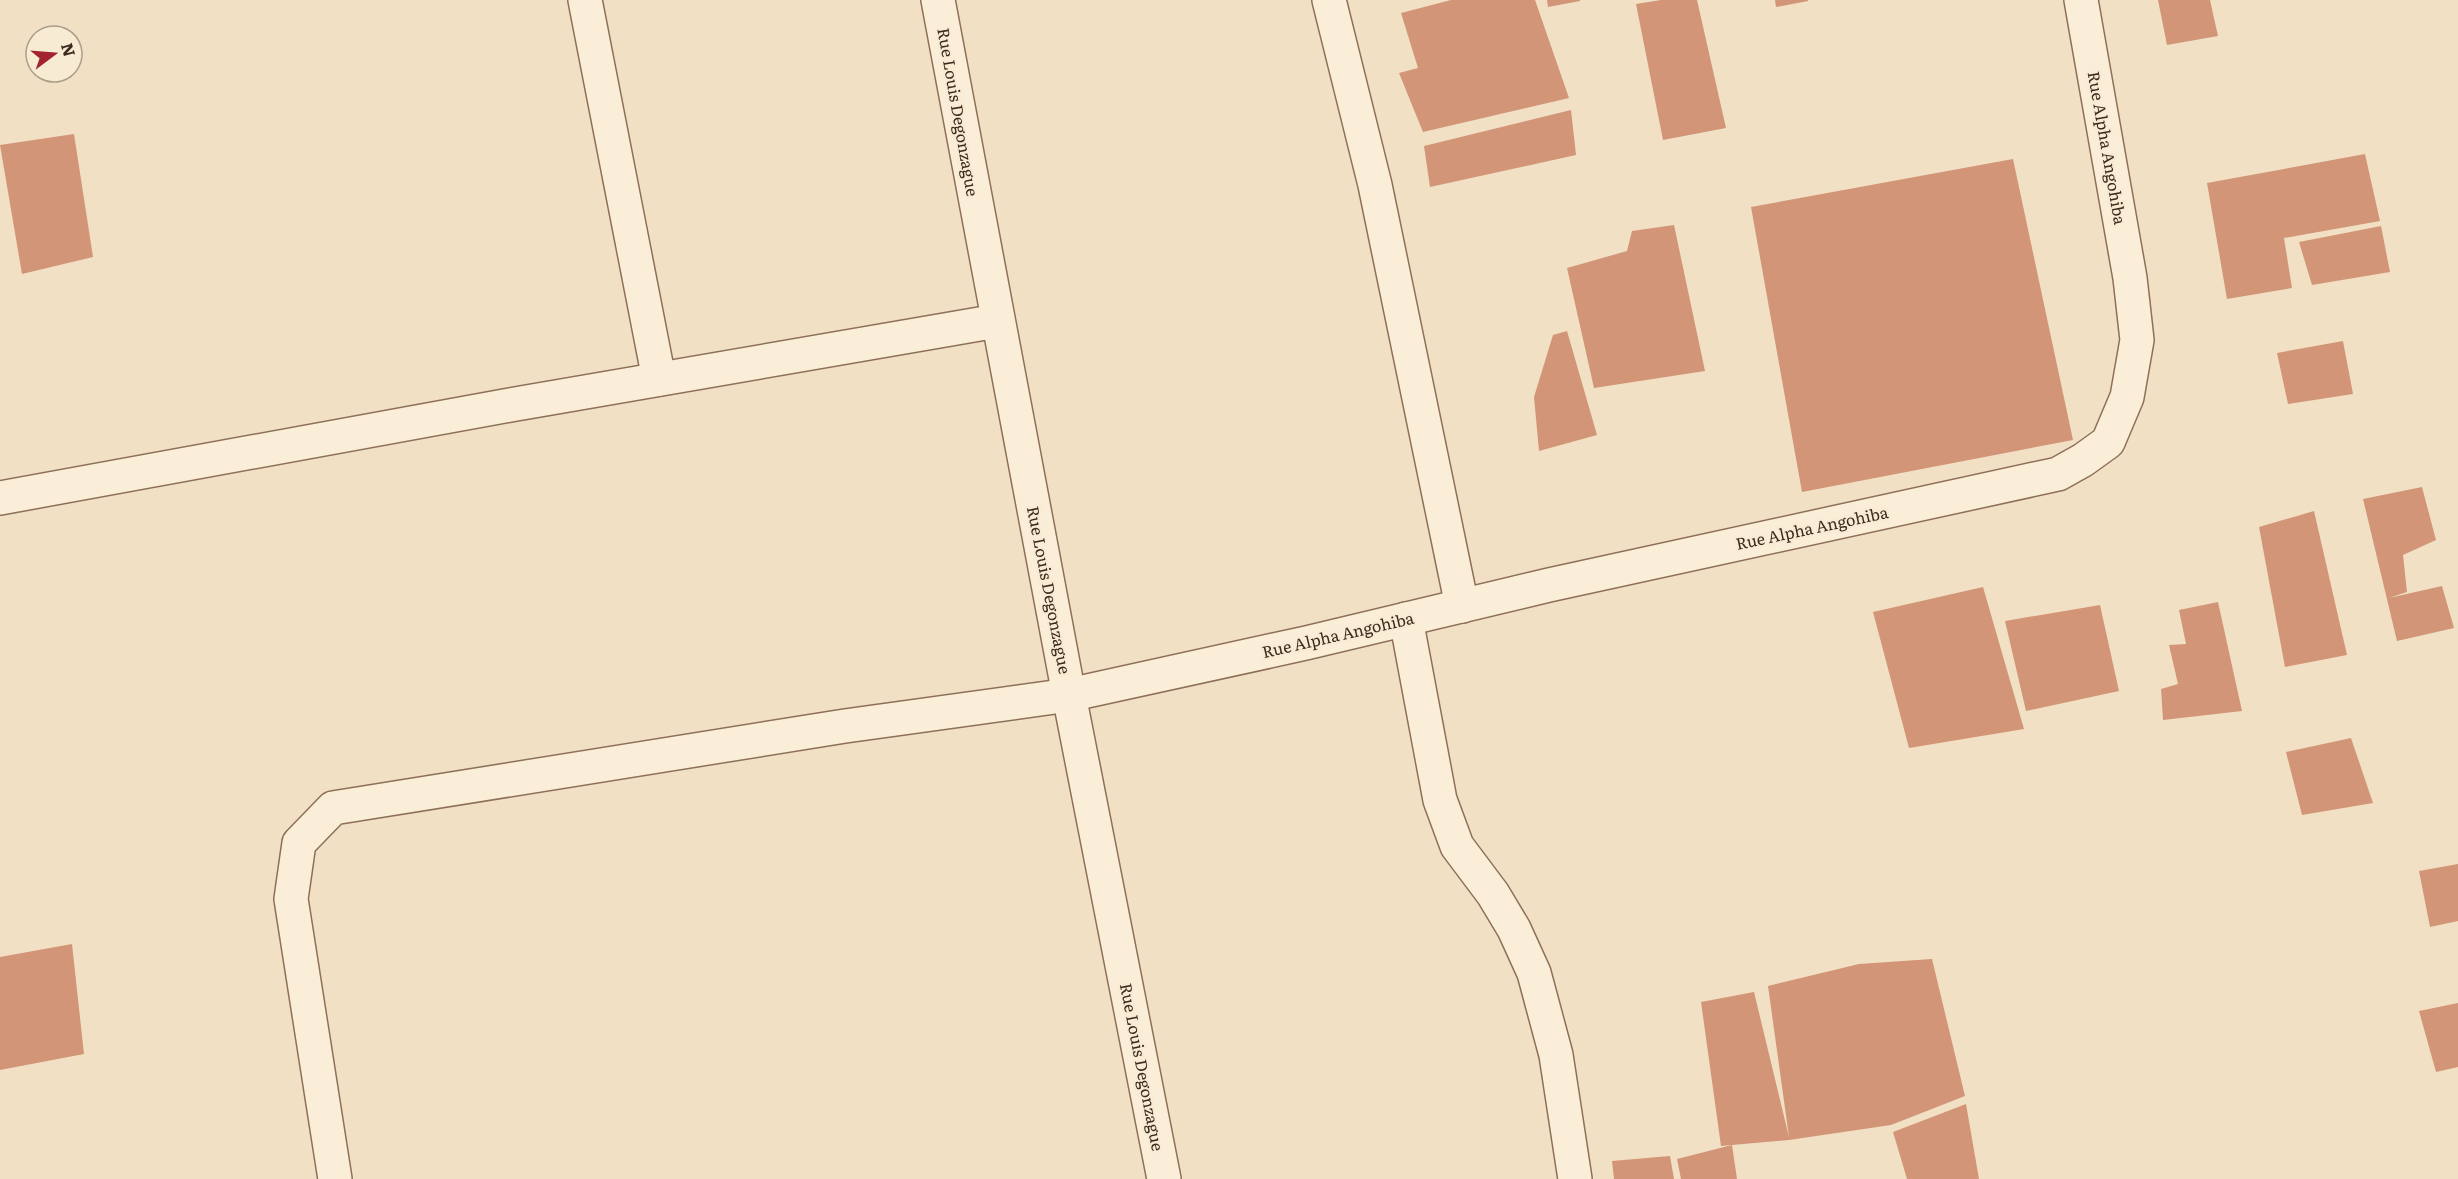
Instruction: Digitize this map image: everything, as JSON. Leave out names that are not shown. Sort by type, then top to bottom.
[{"type":"street","points":[[585,0],[659,380]]},
{"type":"street","name":"Rue Louis Degonzague","points":[[938,0],[997,321],[1164,1179]]},
{"type":"street","points":[[1329,0],[1375,185],[1462,606]]},
{"type":"street","name":"Rue Alpha Angohiba","points":[[335,1179],[291,899],[299,843],[333,808],[845,726],[1069,695],[2058,474],[2083,460],[2108,442],[2127,397],[2137,340],[2130,278],[2081,0]]},
{"type":"street","points":[[0,498],[997,321]]},
{"type":"street","points":[[1406,619],[1440,800],[1457,846],[1493,894],[1514,929],[1534,973],[1556,1055],[1575,1179]]},
{"type":"building","points":[[1451,0],[1535,0],[1569,98],[1423,132],[1399,73],[1418,68],[1401,13]]},
{"type":"building","points":[[1547,0],[1580,0],[1580,1],[1548,7]]},
{"type":"building","points":[[1661,0],[1697,0],[1726,128],[1663,140],[1636,4]]},
{"type":"building","points":[[1775,0],[1808,0],[1808,1],[1776,7]]},
{"type":"building","points":[[2158,0],[2210,0],[2218,36],[2167,45]]},
{"type":"building","points":[[1571,110],[1576,155],[1430,187],[1424,146]]},
{"type":"building","points":[[74,134],[93,257],[22,274],[0,145]]},
{"type":"building","points":[[2365,154],[2380,221],[2284,238],[2292,288],[2227,299],[2207,183]]},
{"type":"building","points":[[2013,159],[2073,440],[1802,492],[1751,207]]},
{"type":"building","points":[[1674,225],[1705,371],[1594,388],[1567,268],[1627,251],[1632,231]]},
{"type":"building","points":[[2381,226],[2390,272],[2312,285],[2299,242]]},
{"type":"building","points":[[1567,331],[1597,435],[1539,451],[1534,397],[1553,335]]},
{"type":"building","points":[[2343,341],[2353,394],[2288,404],[2277,353]]},
{"type":"building","points":[[2422,487],[2436,540],[2403,555],[2407,592],[2389,598],[2442,586],[2454,628],[2397,641],[2363,499]]},
{"type":"building","points":[[2314,511],[2347,655],[2285,667],[2259,527]]},
{"type":"building","points":[[1983,587],[2024,729],[1909,748],[1873,612]]},
{"type":"building","points":[[2218,602],[2242,711],[2163,720],[2161,689],[2178,684],[2169,645],[2186,644],[2179,610]]},
{"type":"building","points":[[2100,605],[2119,691],[2026,711],[2005,621]]},
{"type":"building","points":[[2351,738],[2373,803],[2302,815],[2286,752]]},
{"type":"building","points":[[2458,864],[2458,921],[2430,927],[2419,871]]},
{"type":"building","points":[[72,944],[84,1054],[0,1070],[0,957]]},
{"type":"building","points":[[1932,959],[1965,1096],[1891,1125],[1789,1140],[1721,1146],[1701,1002],[1754,992],[1789,1137],[1768,986],[1859,964]]},
{"type":"building","points":[[2458,1003],[2458,1067],[2436,1072],[2419,1011]]},
{"type":"building","points":[[1966,1104],[1979,1179],[1907,1179],[1893,1132]]},
{"type":"building","points":[[1732,1145],[1737,1179],[1681,1179],[1677,1159]]},
{"type":"building","points":[[1670,1156],[1674,1179],[1614,1179],[1612,1161]]}]
